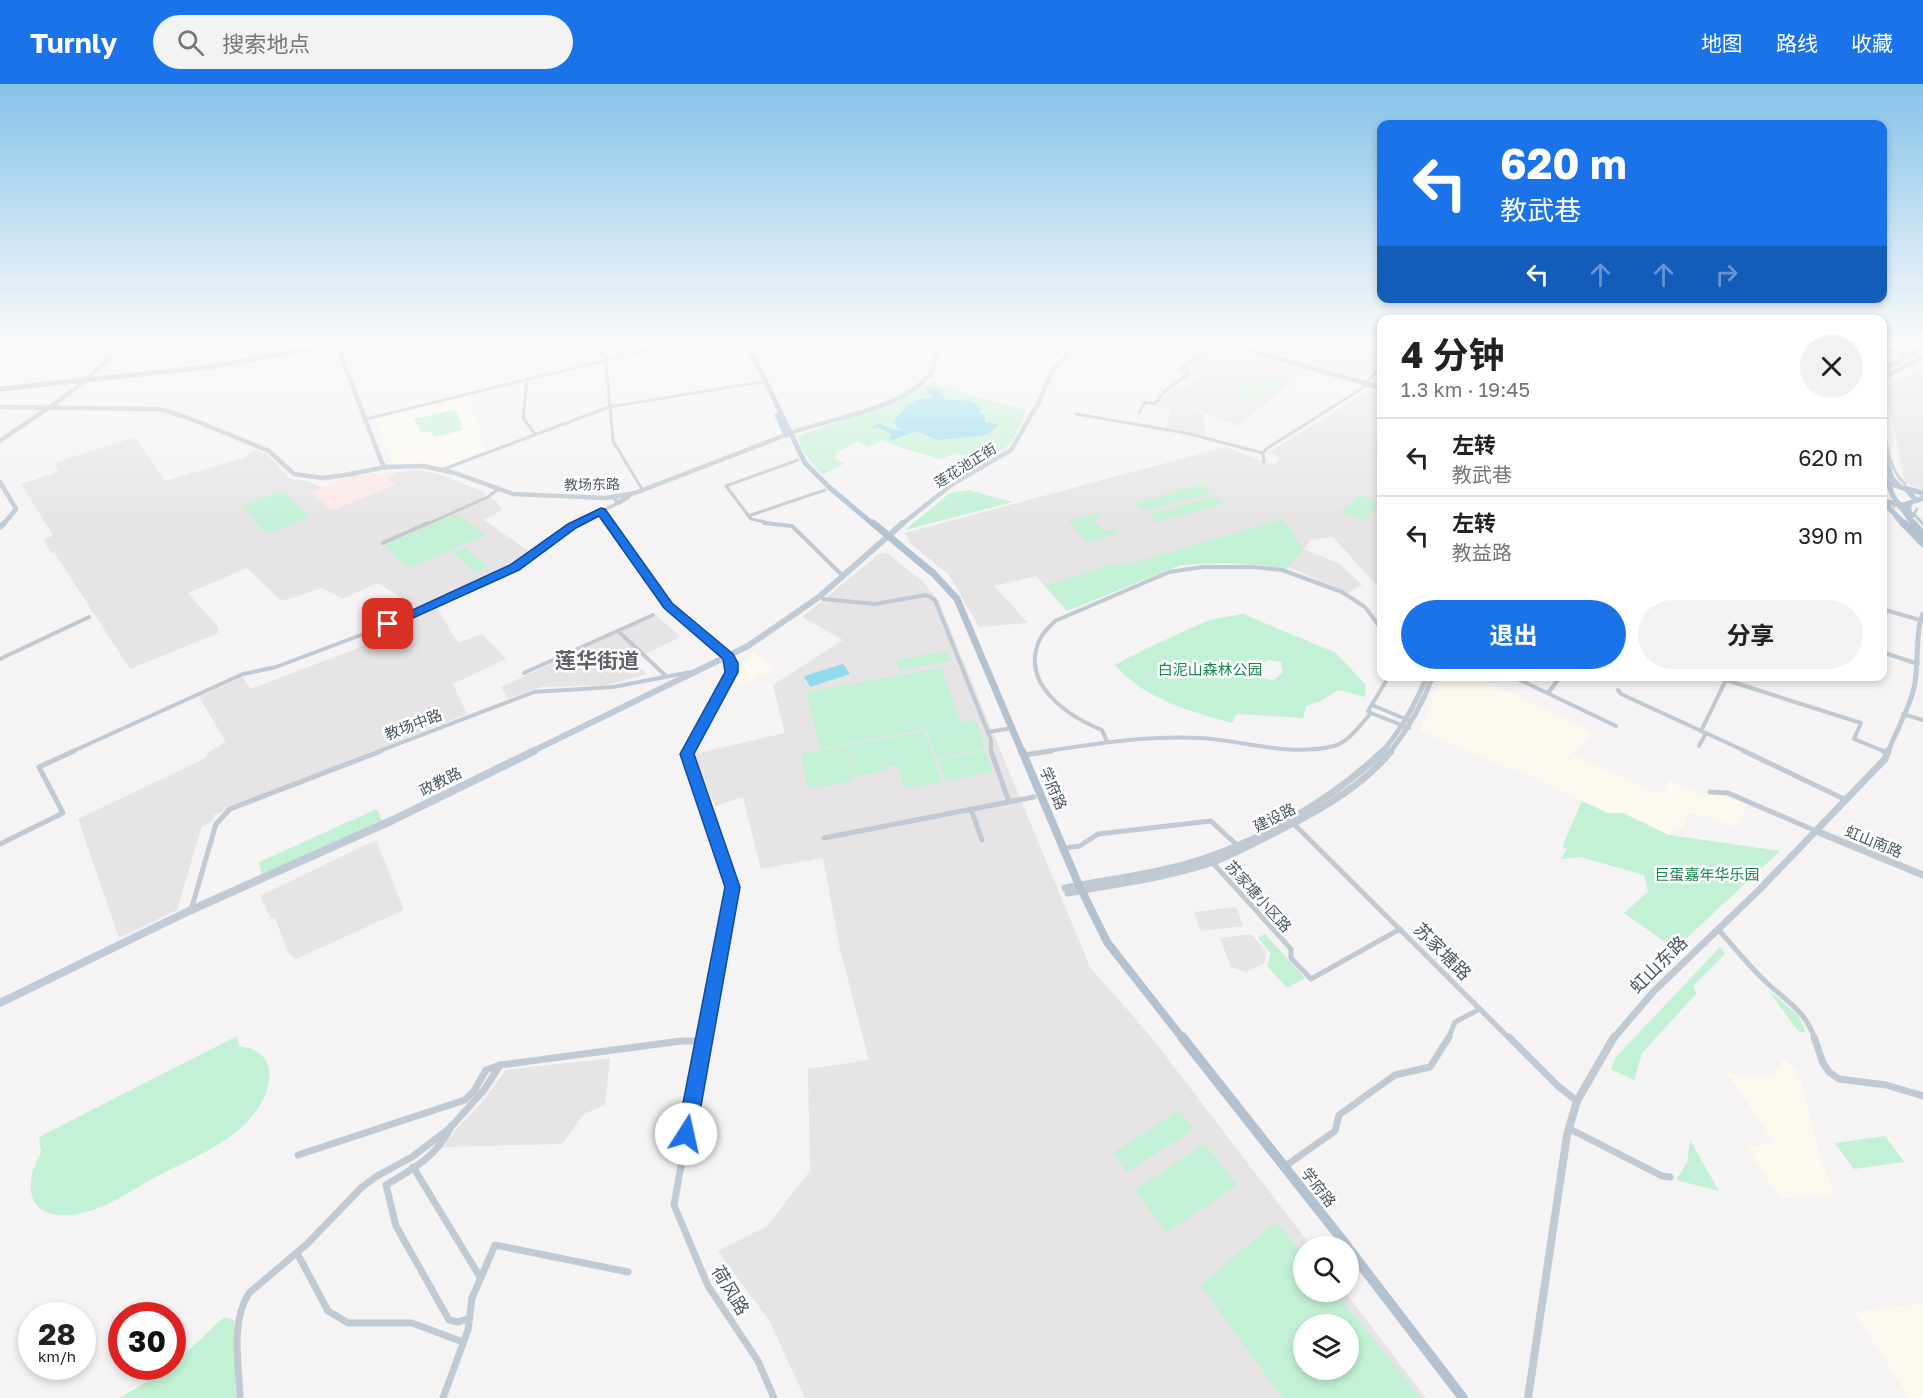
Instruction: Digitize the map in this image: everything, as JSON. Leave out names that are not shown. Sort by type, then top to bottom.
[{"type":"main road","points":[[361,404],[382,463],[386,468]]},
{"type":"main road","name":"学府路","points":[[774,404],[803,459],[817,477],[940,579],[957,599],[1100,930],[1115,953],[1339,1236]]},
{"type":"main road","name":"学府路","points":[[775,404],[789,434]]},
{"type":"main road","points":[[789,434],[880,404]]},
{"type":"main road","name":"莲花池正街","points":[[888,536],[951,485],[1011,450],[1037,404]]},
{"type":"main road","points":[[1887,463],[1890,477],[1918,498]]},
{"type":"main road","points":[[1887,482],[1902,485]]},
{"type":"main road","points":[[1887,482],[1891,493],[1911,522],[1923,534]]},
{"type":"main road","points":[[1887,504],[1918,498]]},
{"type":"main road","points":[[1918,498],[1907,508],[1923,526]]},
{"type":"main road","points":[[1887,507],[1923,542]]},
{"type":"main road","name":"教场中路","points":[[699,671],[728,657],[798,614],[888,536]]},
{"type":"main road","name":"政教路","points":[[191,910],[346,842],[699,671]]},
{"type":"main road","points":[[0,1003],[191,910]]},
{"type":"main road","name":"学府路","points":[[1359,1261],[1463,1398]]},
{"type":"street","points":[[0,441],[51,404]]},
{"type":"street","points":[[366,419],[425,404]]},
{"type":"street","points":[[528,404],[523,418],[535,434]]},
{"type":"street","points":[[444,470],[609,407],[625,404]]},
{"type":"street","points":[[1139,413],[1144,404]]},
{"type":"street","points":[[1076,414],[1186,433],[1263,453],[1336,404]]},
{"type":"street","name":"教场东路","points":[[0,407],[159,409],[250,442],[269,451],[294,474],[301,476],[323,478],[386,468],[421,466],[444,470],[513,494],[614,497],[634,493],[789,434]]},
{"type":"street","points":[[609,407],[610,425],[616,450],[642,489]]},
{"type":"street","points":[[1887,438],[1898,479],[1923,506]]},
{"type":"street","points":[[1263,453],[1264,462]]},
{"type":"street","points":[[798,460],[726,486],[748,516],[762,523],[792,526],[843,576]]},
{"type":"street","points":[[0,482],[16,509],[14,515],[0,527]]},
{"type":"street","points":[[383,543],[488,497],[497,490]]},
{"type":"street","points":[[748,516],[825,490]]},
{"type":"street","points":[[0,844],[63,813],[39,767],[243,674],[276,667],[369,632],[514,568],[572,526],[634,493]]},
{"type":"street","points":[[614,497],[618,503]]},
{"type":"street","points":[[1887,507],[1923,546]]},
{"type":"street","points":[[298,1155],[465,1100],[474,1091],[486,1070],[500,1065],[681,1041],[703,1041],[732,887],[687,754],[732,672],[732,663],[728,657],[668,606],[601,511]]},
{"type":"street","points":[[1107,742],[1102,730],[1063,710],[1048,693],[1036,669],[1035,650],[1041,636],[1055,621],[1170,572],[1224,566],[1282,570],[1315,581],[1355,599],[1377,622]]},
{"type":"street","points":[[823,599],[874,604],[919,594],[934,600],[991,740],[991,754],[1009,802]]},
{"type":"street","points":[[1887,610],[1922,617]]},
{"type":"street","points":[[524,673],[653,615]]},
{"type":"street","points":[[0,658],[89,617]]},
{"type":"street","name":"虹山东路","points":[[1528,1398],[1560,1171],[1577,1101],[1606,1049],[1654,991],[1881,764],[1888,753],[1912,694],[1918,664],[1922,617]]},
{"type":"street","points":[[618,632],[666,676]]},
{"type":"street","points":[[1887,654],[1918,664]]},
{"type":"street","name":"教场中路","points":[[191,910],[216,824],[230,809],[534,692],[591,689],[699,671]]},
{"type":"street","points":[[650,679],[659,683],[660,690]]},
{"type":"street","points":[[1371,713],[1368,711],[1386,681]]},
{"type":"street","name":"建设路","points":[[1408,724],[1425,681]]},
{"type":"street","name":"建设路","points":[[1080,888],[1212,862],[1291,821],[1358,777],[1384,752],[1408,724],[1426,696],[1431,681]]},
{"type":"street","points":[[1522,681],[1616,726]]},
{"type":"street","points":[[1548,693],[1557,681]]},
{"type":"street","points":[[1699,746],[1726,681]]},
{"type":"street","points":[[1729,681],[1861,723],[1854,739],[1888,753]]},
{"type":"street","points":[[1618,690],[1621,694],[1846,800]]},
{"type":"street","points":[[1372,705],[1408,724]]},
{"type":"street","points":[[1024,755],[1129,739],[1186,738],[1276,750],[1334,746],[1343,742],[1371,713]]},
{"type":"street","points":[[1371,713],[1408,724]]},
{"type":"street","points":[[1903,714],[1923,720]]},
{"type":"street","points":[[988,732],[1012,728]]},
{"type":"street","points":[[1710,792],[1728,793],[1816,831]]},
{"type":"street","points":[[824,838],[1034,797]]},
{"type":"street","points":[[971,809],[982,840]]},
{"type":"street","points":[[1063,848],[1080,846],[1098,834],[1211,821],[1239,847]]},
{"type":"street","name":"苏家塘路","points":[[1291,821],[1480,1009],[1577,1101]]},
{"type":"street","name":"虹山南路","points":[[1816,831],[1923,875]]},
{"type":"street","name":"建设路","points":[[1066,891],[1192,863],[1239,847]]},
{"type":"street","name":"苏家塘小区路","points":[[1212,862],[1291,949],[1291,958],[1311,979],[1400,930]]},
{"type":"street","points":[[1718,928],[1765,981],[1801,1012],[1809,1022],[1823,1063],[1829,1072],[1839,1079],[1886,1085],[1923,1096]]},
{"type":"street","points":[[1284,1167],[1335,1131],[1339,1115],[1395,1075],[1430,1066],[1448,1039],[1455,1022],[1480,1009]]},
{"type":"street","name":"荷风路","points":[[703,1041],[674,1205],[708,1286],[758,1360],[774,1398]]},
{"type":"street","points":[[240,1398],[239,1313],[254,1288],[297,1253],[372,1179],[413,1156],[452,1124],[475,1103],[492,1082],[500,1065]]},
{"type":"street","points":[[452,1124],[450,1132],[438,1147],[386,1185],[396,1226],[449,1320],[458,1322],[467,1319]]},
{"type":"street","points":[[1569,1129],[1662,1176],[1670,1177]]},
{"type":"street","points":[[413,1167],[480,1277]]},
{"type":"street","points":[[443,1398],[468,1330],[467,1319],[480,1277],[495,1245],[628,1272]]},
{"type":"street","points":[[297,1253],[328,1311],[348,1323],[412,1323],[463,1342]]},
{"type":"shaded area","points":[[434,404],[471,404],[486,451],[446,466],[391,463],[375,419]]},
{"type":"shaded area","points":[[1185,404],[1203,413],[1206,435],[1166,428],[1171,411],[1156,406]]},
{"type":"shaded area","points":[[1185,404],[1265,404],[1238,426]]},
{"type":"shaded area","points":[[1346,404],[1377,404],[1377,586],[1333,537],[1312,539],[1304,549],[1340,564],[1362,585],[1348,593],[1289,567],[1286,570],[1260,565],[1223,563],[1180,565],[1067,611],[1036,576],[994,586],[1028,623],[979,627],[949,575],[911,544],[905,533],[1225,447],[1264,462],[1275,464],[1281,458],[1268,453]]},
{"type":"shaded area","points":[[1888,404],[1923,404],[1923,490],[1905,482]]},
{"type":"shaded area","points":[[135,437],[165,481],[246,457],[254,449],[267,454],[290,479],[308,481],[321,488],[311,492],[395,485],[387,478],[397,472],[420,470],[442,475],[486,493],[483,495],[496,501],[502,510],[484,520],[531,553],[515,565],[419,608],[377,583],[343,599],[322,588],[286,600],[279,599],[247,568],[188,593],[218,627],[218,633],[130,669],[54,552],[51,553],[44,540],[53,535],[21,484],[58,472],[54,463]]},
{"type":"shaded area","points":[[397,472],[387,478],[395,485],[331,511],[310,492],[350,476]]},
{"type":"shaded area","points":[[887,553],[922,581],[938,600],[1090,967],[1152,1038],[1303,1236],[1293,1236],[1293,1302],[1353,1302],[1426,1398],[805,1398],[770,1322],[718,1251],[767,1226],[810,1171],[808,1069],[869,1060],[840,949],[823,858],[761,869],[743,797],[715,806],[694,754],[785,733],[773,685],[843,640],[802,617],[879,554]]},
{"type":"shaded area","points":[[437,608],[458,643],[482,634],[506,659],[453,684],[467,714],[214,815],[212,822],[202,826],[177,910],[119,938],[78,819],[206,758],[209,752],[226,742],[199,697],[242,677],[251,689],[371,643],[367,636]]},
{"type":"shaded area","points":[[656,615],[681,637],[632,660],[647,674],[607,685],[542,687],[508,698],[501,687]]},
{"type":"shaded area","points":[[753,651],[775,670],[762,674],[747,683],[732,685]]},
{"type":"shaded area","points":[[1440,681],[1485,681],[1594,733],[1568,759],[1574,755],[1657,794],[1664,790],[1669,780],[1706,797],[1709,794],[1718,796],[1720,793],[1748,806],[1736,828],[1709,817],[1688,813],[1685,828],[1675,828],[1669,835],[1623,813],[1608,813],[1518,769],[1527,760],[1514,771],[1420,730]]},
{"type":"shaded area","points":[[376,840],[404,910],[296,959],[288,952],[275,918],[271,919],[260,896]]},
{"type":"shaded area","points":[[1236,907],[1243,926],[1200,931],[1194,912]]},
{"type":"shaded area","points":[[1251,934],[1266,951],[1265,963],[1246,972],[1231,967],[1220,938]]},
{"type":"shaded area","points":[[610,1058],[605,1105],[584,1114],[562,1144],[443,1147],[458,1127],[479,1106],[506,1070]]},
{"type":"shaded area","points":[[1784,1059],[1794,1067],[1803,1085],[1817,1148],[1833,1189],[1832,1196],[1780,1198],[1747,1147],[1775,1143],[1726,1072],[1740,1075],[1772,1075]]},
{"type":"shaded area","points":[[1923,1305],[1923,1398],[1909,1398],[1854,1312]]},
{"type":"green space","points":[[891,404],[1004,404],[1027,410],[1013,440],[1003,450],[986,446],[968,458],[956,453],[941,459],[882,440],[868,447],[857,441],[837,453],[834,458],[845,463],[823,475],[801,447],[797,436]]},
{"type":"green space","points":[[456,409],[463,430],[434,437],[431,431],[421,433],[414,419]]},
{"type":"green space","points":[[1202,484],[1211,493],[1145,511],[1135,503]]},
{"type":"green space","points":[[969,490],[1013,502],[905,530],[950,493]]},
{"type":"green space","points":[[280,491],[286,492],[310,517],[267,534],[241,506]]},
{"type":"green space","points":[[1360,494],[1370,498],[1366,502],[1370,499],[1377,502],[1377,508],[1364,520],[1339,513]]},
{"type":"green space","points":[[1215,496],[1224,504],[1156,523],[1150,514]]},
{"type":"green space","points":[[1097,513],[1101,518],[1094,520],[1104,531],[1112,529],[1117,534],[1087,542],[1068,521]]},
{"type":"green space","points":[[453,515],[459,515],[485,535],[410,568],[385,548],[386,545]]},
{"type":"green space","points":[[1283,519],[1303,549],[1286,570],[1260,565],[1223,563],[1180,565],[1067,611],[1045,586],[1110,565],[1133,563]]},
{"type":"green space","points":[[465,548],[489,567],[476,573],[453,553]]},
{"type":"green space","name":"白泥山森林公园","points":[[1243,614],[1336,653],[1366,685],[1365,697],[1338,690],[1321,701],[1306,706],[1303,718],[1237,714],[1232,723],[1184,709],[1154,696],[1127,677],[1115,665],[1209,620]],"holes":[[[1268,660],[1281,662],[1283,672],[1274,680],[1261,678],[1257,673],[1257,668]]]},
{"type":"green space","points":[[947,651],[951,661],[899,670],[896,660]]},
{"type":"green space","points":[[941,668],[961,722],[820,749],[806,692]]},
{"type":"green space","points":[[975,720],[986,749],[936,759],[926,729]]},
{"type":"green space","points":[[924,731],[942,782],[905,789],[898,765],[887,767],[882,753],[887,770],[854,777],[846,746]]},
{"type":"green space","points":[[845,746],[854,781],[808,789],[801,754]]},
{"type":"green space","points":[[985,751],[993,772],[945,781],[938,760]]},
{"type":"green space","name":"巨蛋嘉年华乐园","points":[[1582,801],[1608,813],[1623,813],[1669,835],[1780,851],[1675,949],[1624,913],[1648,892],[1644,875],[1580,857],[1561,859],[1567,849],[1562,847]]},
{"type":"green space","points":[[377,809],[382,822],[262,876],[259,862]]},
{"type":"green space","points":[[1265,934],[1305,978],[1287,988],[1267,966],[1271,953],[1258,938]]},
{"type":"green space","points":[[1720,947],[1725,954],[1693,986],[1696,994],[1642,1053],[1634,1080],[1611,1069],[1615,1058]]},
{"type":"green space","points":[[1768,990],[1798,1015],[1806,1033],[1798,1031]]},
{"type":"green space","points":[[237,1036],[239,1046],[254,1050],[264,1058],[269,1067],[270,1078],[262,1102],[255,1113],[236,1132],[201,1154],[91,1211],[57,1215],[39,1208],[31,1193],[31,1178],[41,1152],[39,1137]]},
{"type":"green space","points":[[1179,1110],[1194,1129],[1127,1172],[1113,1153]]},
{"type":"green space","points":[[1885,1136],[1904,1162],[1854,1169],[1835,1143]]},
{"type":"green space","points":[[1690,1140],[1719,1191],[1676,1180],[1687,1163]]},
{"type":"green space","points":[[1205,1144],[1237,1185],[1166,1233],[1135,1190]]},
{"type":"green space","points":[[1276,1222],[1293,1242],[1293,1302],[1343,1302],[1353,1314],[1293,1314],[1293,1380],[1359,1380],[1359,1322],[1421,1398],[1283,1398],[1200,1285]]},
{"type":"green space","points":[[224,1317],[234,1320],[236,1398],[120,1398],[149,1380],[186,1380],[186,1353]]},
{"type":"water","points":[[977,404],[982,409],[979,411],[981,414],[985,414],[985,422],[999,425],[988,434],[937,440],[917,431],[892,440],[889,438],[892,434],[878,428],[871,428],[879,423],[892,430],[902,430],[896,426],[894,420],[909,405]]},
{"type":"water","points":[[843,664],[850,674],[810,687],[804,676]]},
{"type":"tunnel","points":[[1888,506],[1912,509]]},
{"type":"district","name":"莲华街道","points":[[597,660]]},
{"type":"route","points":[[388,624],[514,568],[581,520],[601,511],[668,606],[728,657],[732,663],[732,672],[687,754],[732,887],[686,1134]]}]
